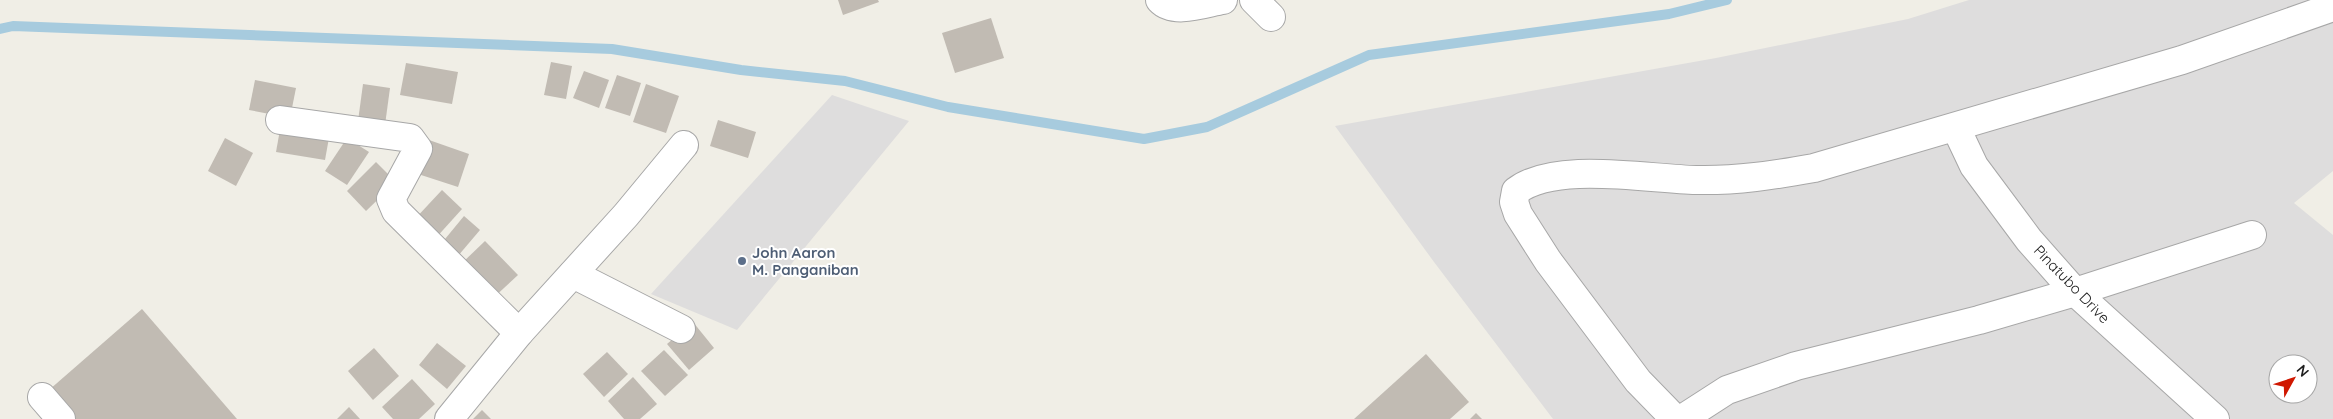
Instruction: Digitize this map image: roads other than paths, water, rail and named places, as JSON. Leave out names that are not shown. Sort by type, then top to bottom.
[{"type":"street","points":[[1160,0],[1165,5],[1180,8],[1223,0]]},
{"type":"street","points":[[1676,419],[1638,381],[1548,261],[1518,214],[1514,202],[1516,191],[1526,183],[1577,174],[1612,174],[1697,180],[1758,178],[1814,168],[1956,128],[2182,60],[2333,7]]},
{"type":"street","points":[[280,120],[410,138],[418,149],[391,199],[396,211],[519,333]]},
{"type":"street","name":"Pinatubo Drive","points":[[1956,128],[1974,166],[2029,240],[2075,292],[2215,419]]},
{"type":"street","points":[[449,419],[519,333],[626,216],[684,145]]},
{"type":"street","points":[[1682,419],[1727,390],[1796,366],[1971,322],[2075,292],[2252,235]]},
{"type":"street","points":[[573,274],[681,329]]},
{"type":"street","points":[[42,397],[61,419]]},
{"type":"waterway","points":[[0,29],[13,26],[612,49],[741,70],[845,81],[948,107],[1144,139],[1207,127],[1369,55],[1669,14],[1727,0]]},
{"type":"place","name":"John Aaron M. Panganiban","points":[[742,261]]}]
